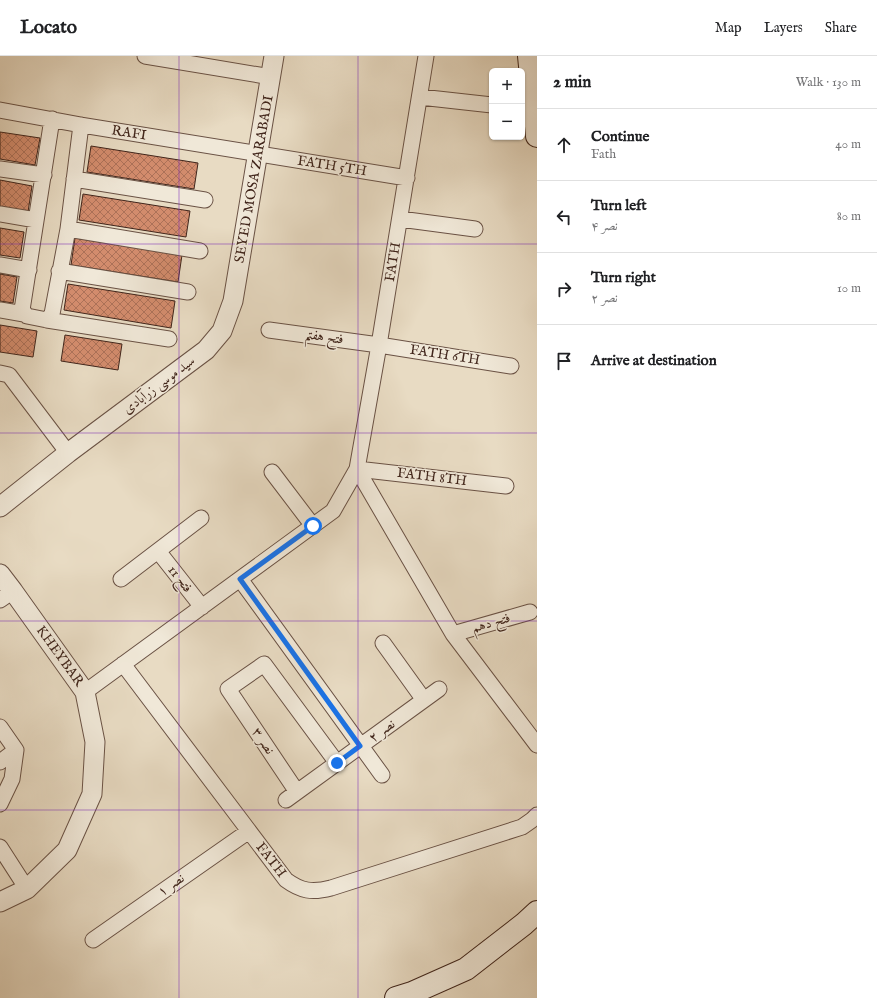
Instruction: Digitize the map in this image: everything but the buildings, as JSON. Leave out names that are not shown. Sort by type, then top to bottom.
[{"type":"main road","points":[[529,56],[535,88],[537,136]]},
{"type":"main road","points":[[396,998],[412,993],[466,969],[524,924],[537,912]]},
{"type":"street","points":[[145,56],[271,77]]},
{"type":"street","name":"SEYED MOSA ZARABADI","points":[[258,154],[274,56]]},
{"type":"street","name":"FATH","points":[[86,692],[333,511],[357,468],[379,345],[426,56]]},
{"type":"street","points":[[420,97],[489,105]]},
{"type":"street","name":"RAFI","points":[[0,110],[258,154]]},
{"type":"street","points":[[24,314],[22,310],[52,119]]},
{"type":"street","points":[[47,320],[52,314],[68,229],[81,125]]},
{"type":"street","name":"FATH 5TH","points":[[258,154],[406,178]]},
{"type":"street","name":"سید موسی زرآبادی","points":[[0,507],[206,350],[222,331],[233,301],[258,154]]},
{"type":"street","points":[[0,169],[44,175]]},
{"type":"street","points":[[74,179],[205,200]]},
{"type":"street","points":[[0,214],[36,220]]},
{"type":"street","points":[[400,219],[475,229]]},
{"type":"street","points":[[68,229],[200,251]]},
{"type":"street","points":[[0,265],[29,270]]},
{"type":"street","points":[[60,271],[188,292]]},
{"type":"street","points":[[0,310],[47,320],[168,339]]},
{"type":"street","name":"فتح هفتم","points":[[269,330],[379,345]]},
{"type":"street","name":"FATH 6TH","points":[[379,345],[511,366]]},
{"type":"street","points":[[0,374],[9,375],[68,454]]},
{"type":"street","points":[[357,468],[453,634],[537,745]]},
{"type":"street","name":"FATH 8TH","points":[[357,468],[506,486]]},
{"type":"street","points":[[272,472],[313,526]]},
{"type":"street","points":[[122,579],[201,518]]},
{"type":"street","name":"فتح 11","points":[[158,551],[202,607]]},
{"type":"street","name":"KHEYBAR","points":[[0,574],[7,596],[86,692],[95,742],[92,794],[67,850],[27,889],[0,902]]},
{"type":"street","points":[[240,579],[382,775]]},
{"type":"street","name":"فتح دهم","points":[[453,634],[530,612]]},
{"type":"street","points":[[383,643],[424,700]]},
{"type":"street","name":"FATH","points":[[124,664],[286,880],[302,889],[316,891],[331,888],[522,827],[537,815]]},
{"type":"street","name":"نصر ۳","points":[[291,796],[228,689],[264,664],[337,763]]},
{"type":"street","name":"نصر ۲","points":[[291,796],[440,689]]},
{"type":"street","points":[[0,727],[16,750],[12,779],[0,804]]},
{"type":"street","points":[[0,762],[16,750]]},
{"type":"street","name":"۱ نصر","points":[[93,940],[249,831]]},
{"type":"street","points":[[0,847],[27,889]]},
{"type":"route","points":[[313,526],[240,579],[360,746],[337,763]]}]
